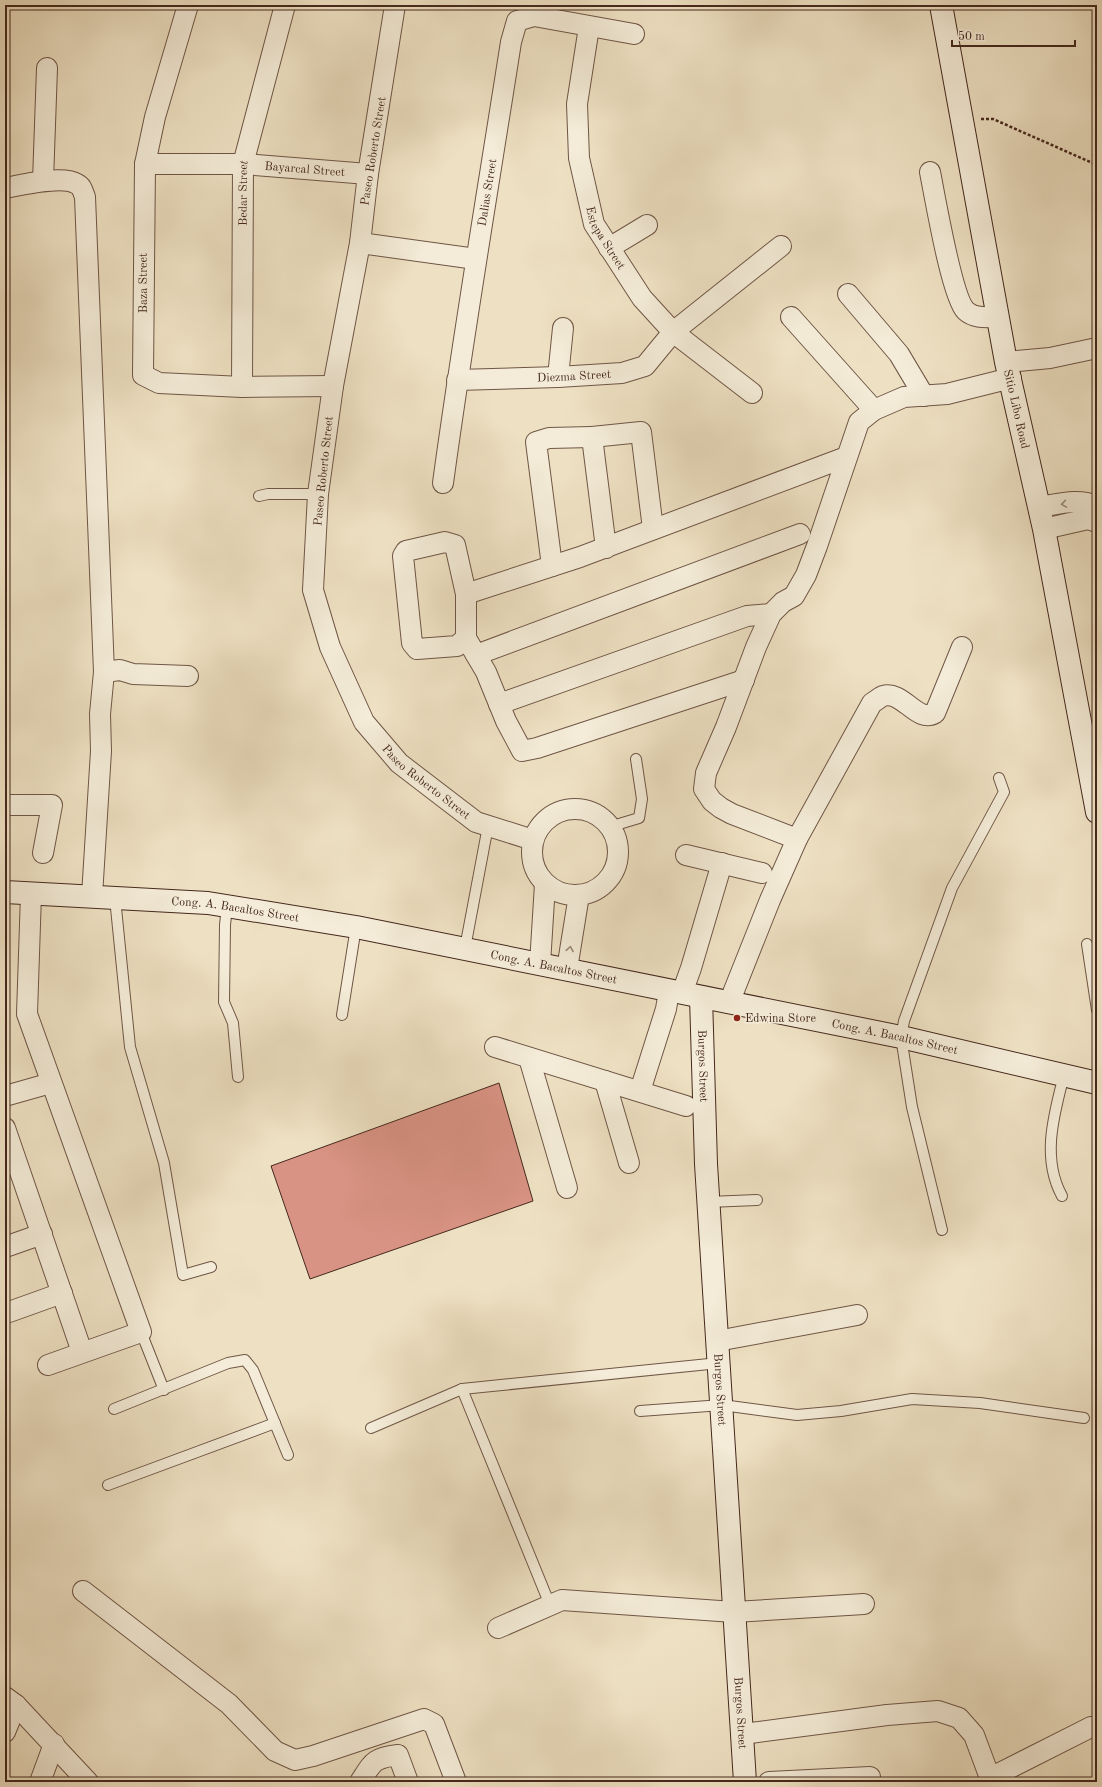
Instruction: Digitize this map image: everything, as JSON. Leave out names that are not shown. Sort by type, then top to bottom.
[{"type":"street","name":"Baza Street","points":[[188,5],[155,117],[145,164],[143,375],[159,383],[242,387],[333,386]]},
{"type":"street","name":"Bedar Street","points":[[242,387],[243,164],[285,5]]},
{"type":"street","name":"Paseo Roberto Street","points":[[395,5],[368,174],[360,243],[333,386],[318,494],[313,590],[330,647],[364,722],[399,763],[476,822],[533,840]]},
{"type":"street","name":"Sitio Libo Road","points":[[941,5],[1008,370],[1044,529],[1097,812]]},
{"type":"street","name":"Dalias Street","points":[[443,483],[476,259],[511,42],[517,21],[534,16],[634,34]]},
{"type":"street","name":"Estepa Street","points":[[589,27],[577,104],[580,158],[594,224],[642,298],[673,332],[752,393]]},
{"type":"street","points":[[43,181],[47,68]]},
{"type":"street","name":"Bayarcal Street","points":[[145,164],[243,164],[368,174]]},
{"type":"street","points":[[930,172],[954,285],[960,303],[967,311],[976,316],[998,317]]},
{"type":"street","points":[[5,188],[43,181],[70,182],[78,184],[82,188],[85,197],[104,672],[100,714],[101,751],[92,896]]},
{"type":"street","points":[[609,248],[647,225]]},
{"type":"street","points":[[360,243],[476,259]]},
{"type":"street","points":[[673,332],[781,246]]},
{"type":"street","points":[[848,294],[899,354],[924,396]]},
{"type":"street","points":[[791,317],[874,410]]},
{"type":"street","points":[[558,377],[563,328]]},
{"type":"street","name":"Diezma Street","points":[[457,380],[558,377],[622,373],[645,366],[673,332]]},
{"type":"street","points":[[797,838],[732,814],[721,808],[712,801],[704,789],[706,773],[726,727],[756,647],[771,614],[783,602],[794,596],[806,575],[818,546],[846,457],[859,422],[874,410],[904,397],[947,394],[1008,370],[1050,358],[1097,348]]},
{"type":"street","points":[[552,566],[536,442],[549,438],[592,437],[641,432],[654,529]]},
{"type":"street","points":[[592,437],[606,548]]},
{"type":"street","points":[[466,594],[606,548],[846,457]]},
{"type":"street","points":[[1039,505],[1077,502],[1089,503],[1097,506]]},
{"type":"street","points":[[1044,529],[1088,519],[1097,522]]},
{"type":"street","points":[[476,655],[800,534]]},
{"type":"street","points":[[466,638],[457,646],[450,647],[417,649],[412,643],[403,556],[406,551],[445,542],[455,545],[466,594],[466,638],[486,672],[499,704],[522,751],[537,748],[744,680]]},
{"type":"street","points":[[499,704],[747,616],[771,614]]},
{"type":"street","points":[[729,1003],[750,948],[797,838],[872,703],[884,696],[898,697],[923,715],[930,716],[935,713],[962,647]]},
{"type":"street","points":[[104,672],[120,670],[133,674],[188,676]]},
{"type":"street","points":[[5,805],[52,805],[43,853]]},
{"type":"street","points":[[567,809],[583,809],[598,815],[610,826],[618,851],[616,863],[611,875],[602,885],[579,895],[561,893],[545,884],[536,871],[532,856],[533,840],[540,826],[548,818],[567,809]]},
{"type":"street","points":[[686,855],[762,873]]},
{"type":"street","points":[[640,1091],[666,1008],[684,993],[722,863]]},
{"type":"street","points":[[540,964],[545,884]]},
{"type":"street","name":"Cong. A. Bacaltos Street","points":[[5,892],[208,903],[356,927],[901,1037],[1097,1083]]},
{"type":"street","points":[[32,894],[27,1014],[141,1332],[48,1365]]},
{"type":"street","points":[[567,969],[579,895]]},
{"type":"street","name":"Burgos Street","points":[[684,993],[708,1202],[745,1782]]},
{"type":"street","points":[[495,1047],[686,1106]]},
{"type":"street","points":[[529,1058],[567,1188]]},
{"type":"street","points":[[605,1081],[629,1163]]},
{"type":"street","points":[[5,1096],[51,1083]]},
{"type":"street","points":[[5,1128],[13,1177],[42,1234],[82,1352]]},
{"type":"street","points":[[5,1247],[42,1234]]},
{"type":"street","points":[[9,1312],[62,1293]]},
{"type":"street","points":[[717,1342],[857,1316]]},
{"type":"street","points":[[83,1591],[230,1704],[275,1751],[295,1760],[313,1756],[424,1719],[434,1724],[456,1782]]},
{"type":"street","points":[[498,1628],[562,1600],[734,1612],[864,1604]]},
{"type":"street","points":[[5,1732],[10,1701]]},
{"type":"street","points":[[10,1701],[54,1744],[88,1782]]},
{"type":"street","points":[[743,1734],[887,1715],[938,1711],[959,1718],[974,1735],[990,1778],[1091,1727]]},
{"type":"street","points":[[40,1782],[54,1744]]},
{"type":"street","points":[[360,1782],[371,1765],[382,1757],[398,1755],[408,1782]]},
{"type":"street","points":[[769,1782],[870,1777]]},
{"type":"lane","points":[[258,496],[268,494],[318,494]]},
{"type":"lane","points":[[610,826],[639,818],[642,799],[636,759]]},
{"type":"lane","points":[[942,1230],[912,1107],[901,1037],[904,1021],[952,888],[1004,792],[999,778]]},
{"type":"lane","points":[[465,948],[488,826]]},
{"type":"lane","points":[[116,898],[130,1048],[164,1163],[183,1275],[211,1268]]},
{"type":"lane","points":[[227,906],[225,925],[224,1002],[233,1024],[238,1077]]},
{"type":"lane","points":[[342,1015],[356,927]]},
{"type":"lane","points":[[1087,944],[1097,1010]]},
{"type":"lane","points":[[1062,1196],[1056,1185],[1051,1158],[1054,1116],[1064,1075]]},
{"type":"lane","points":[[708,1202],[757,1200]]},
{"type":"lane","points":[[141,1332],[164,1390]]},
{"type":"lane","points":[[114,1410],[228,1363],[245,1360],[253,1370],[288,1455]]},
{"type":"lane","points":[[371,1428],[462,1389],[719,1363]]},
{"type":"lane","points":[[462,1389],[550,1605]]},
{"type":"lane","points":[[640,1411],[722,1405],[798,1415],[841,1411],[912,1399],[980,1403],[1084,1418]]},
{"type":"lane","points":[[108,1485],[275,1423]]},
{"type":"path","points":[[963,119],[993,119],[1097,165]]},
{"type":"building","points":[[499,1083],[533,1201],[310,1279],[271,1166]]},
{"type":"place","name":"Edwina Store","points":[[737,1018]]}]
